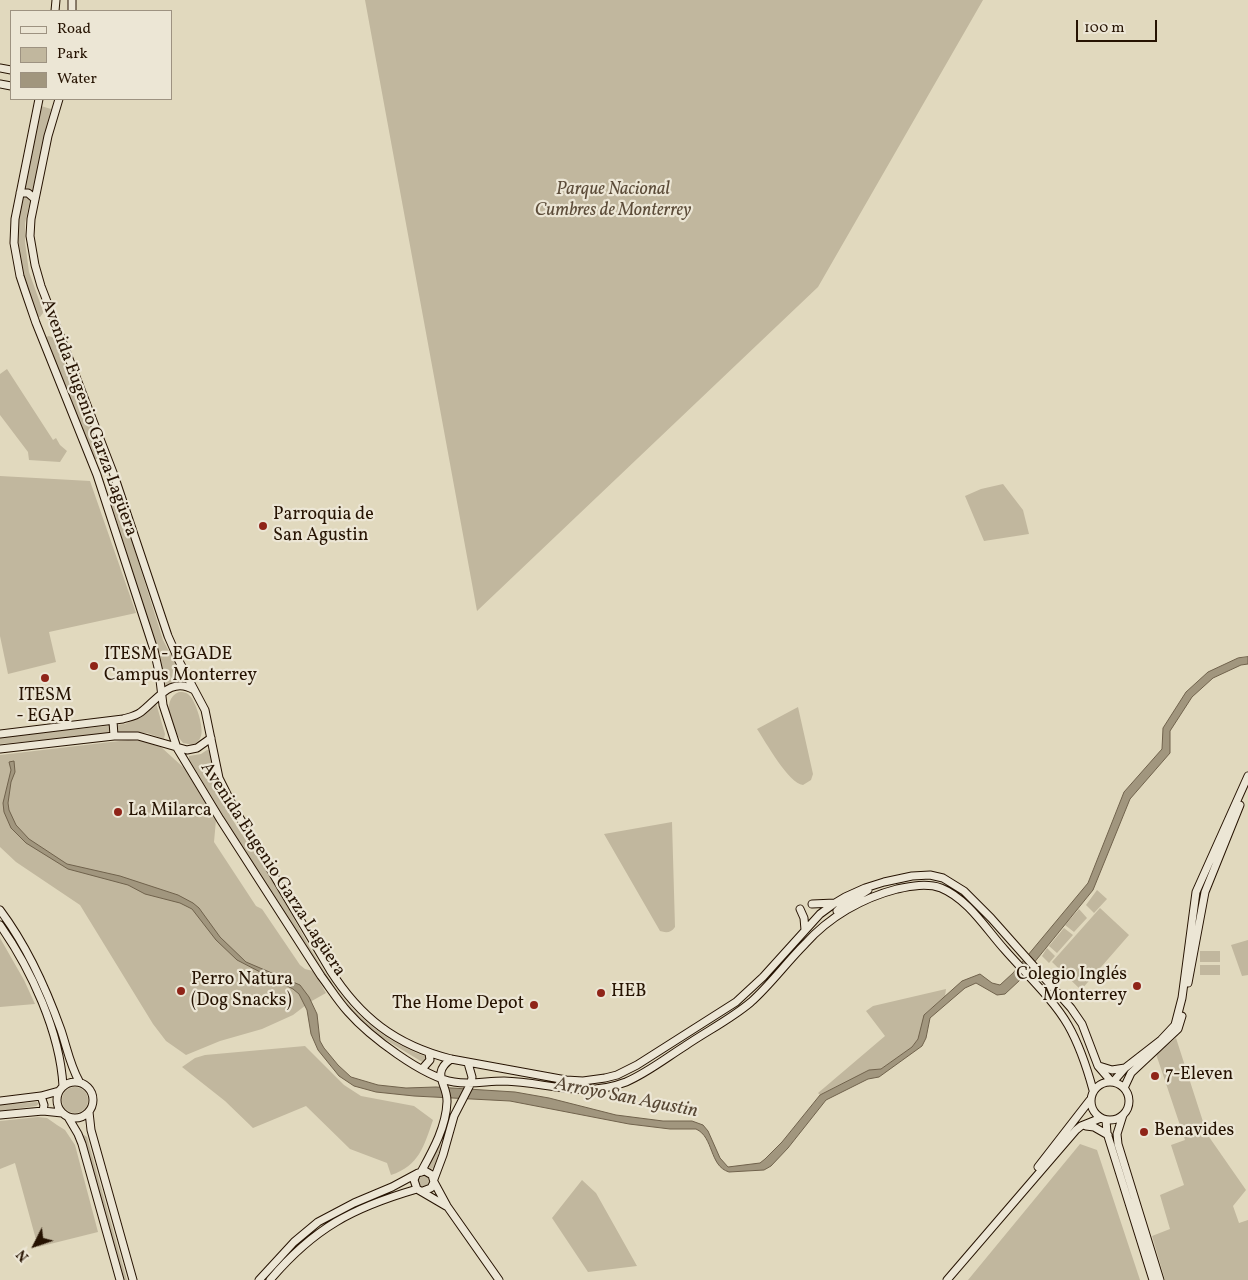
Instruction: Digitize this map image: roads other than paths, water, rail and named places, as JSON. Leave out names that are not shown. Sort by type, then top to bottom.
[{"type":"main road","name":"Avenida Eugenio Garza Lagüera","points":[[39,100],[14,231],[14,243],[20,276],[36,323],[97,475],[156,656],[161,694],[170,731],[177,748],[220,819],[347,1012],[370,1033],[422,1069],[441,1079],[471,1083],[488,1074],[583,1081],[605,1078],[632,1068],[736,1002],[760,980],[820,914],[851,894],[872,886],[905,878],[930,875],[943,878],[958,886],[991,918],[1071,1008],[1082,1024],[1098,1066],[1112,1081]]},
{"type":"main road","name":"Avenida Eugenio Garza Lagüera","points":[[59,100],[48,136],[31,219],[30,236],[39,281],[114,476],[168,636],[205,710],[217,771],[225,793],[342,989],[362,1012],[380,1028],[401,1041],[429,1053],[468,1063],[488,1074],[518,1082],[578,1090],[602,1089],[633,1078],[720,1025],[751,1002],[806,943],[840,914],[870,898],[904,888],[925,885],[934,886],[952,893],[967,907],[1068,1024],[1079,1046],[1093,1090]]},
{"type":"main road","points":[[24,176],[30,181],[39,182]]},
{"type":"main road","points":[[20,193],[28,193],[35,199]]},
{"type":"main road","points":[[0,734],[113,721],[135,716],[161,694],[179,685],[195,690]]},
{"type":"main road","points":[[113,721],[114,736]]},
{"type":"main road","points":[[0,749],[114,736],[144,737],[177,748],[193,749],[211,738]]},
{"type":"main road","points":[[981,1240],[1090,1100],[1093,1090],[1101,1083],[1112,1081],[1125,1068],[1161,1040],[1175,1025],[1184,998],[1196,892],[1248,776]]},
{"type":"main road","points":[[1124,1088],[1131,1073],[1178,1029],[1204,892],[1248,789]]},
{"type":"main road","points":[[840,914],[838,910],[872,886]]},
{"type":"main road","points":[[812,904],[835,904]]},
{"type":"main road","points":[[800,909],[804,918],[805,930]]},
{"type":"main road","points":[[0,910],[22,942],[40,978],[61,1030],[71,1067],[79,1081]]},
{"type":"main road","points":[[0,925],[28,973],[42,1006],[60,1062],[61,1088],[57,1098],[58,1106],[78,1134],[120,1280]]},
{"type":"main road","points":[[714,1016],[718,1019],[720,1025]]},
{"type":"main road","points":[[422,1069],[430,1060],[429,1053]]},
{"type":"main road","points":[[447,1206],[414,1185],[418,1173],[435,1146],[446,1112],[447,1096],[441,1079],[441,1069],[450,1059]]},
{"type":"main road","points":[[270,1280],[294,1254],[326,1227],[356,1211],[396,1195],[431,1188],[454,1116],[471,1083],[471,1072],[468,1063]]},
{"type":"main road","points":[[1098,1066],[1112,1070],[1125,1068]]},
{"type":"main road","points":[[0,1101],[41,1096],[70,1082],[79,1081],[86,1084],[91,1090],[94,1098],[90,1112],[91,1130],[133,1280]]},
{"type":"main road","points":[[947,1280],[1066,1140],[1081,1126],[1103,1119],[1115,1120],[1128,1109],[1128,1094],[1124,1088],[1112,1081]]},
{"type":"main road","points":[[41,1096],[44,1104],[43,1111]]},
{"type":"main road","points":[[1090,1100],[1095,1114],[1103,1119],[1153,1280]]},
{"type":"main road","points":[[0,1115],[43,1111],[75,1118],[83,1117],[90,1112]]},
{"type":"main road","points":[[1123,1115],[1118,1134],[1118,1144],[1160,1280]]},
{"type":"main road","points":[[1081,1126],[1094,1126],[1108,1135]]},
{"type":"main road","points":[[78,1134],[91,1130]]},
{"type":"main road","points":[[259,1280],[294,1242],[318,1222],[418,1173],[429,1172],[447,1206],[499,1280]]},
{"type":"water","points":[[1248,657],[1248,664],[1241,665],[1213,678],[1192,697],[1170,731],[1170,753],[1130,799],[1093,890],[1020,980],[1005,994],[997,995],[976,983],[965,988],[930,1018],[926,1038],[922,1046],[879,1077],[868,1079],[826,1100],[788,1148],[771,1166],[764,1170],[729,1172],[723,1169],[718,1164],[706,1138],[696,1129],[670,1129],[629,1124],[510,1101],[414,1096],[376,1092],[354,1086],[339,1076],[318,1050],[311,1034],[307,1010],[299,994],[237,960],[216,940],[192,909],[180,903],[145,894],[128,885],[68,869],[26,843],[11,828],[4,812],[3,803],[11,770],[9,762],[14,761],[15,772],[11,782],[9,810],[16,825],[29,839],[67,864],[120,876],[178,895],[193,903],[199,908],[220,937],[246,962],[300,985],[309,997],[317,1014],[320,1041],[338,1065],[351,1077],[378,1085],[406,1088],[436,1087],[515,1092],[549,1098],[616,1115],[663,1121],[692,1121],[703,1125],[708,1131],[720,1158],[728,1167],[760,1163],[782,1142],[820,1095],[869,1070],[881,1069],[912,1047],[918,1039],[924,1015],[962,981],[980,974],[992,983],[1000,985],[1013,973],[1088,883],[1124,792],[1162,749],[1163,728],[1186,692],[1208,672],[1238,658]]},
{"type":"place","name":"Parroquia de San Agustin","points":[[263,526]]},
{"type":"place","name":"ITESM - EGADE Campus Monterrey","points":[[94,666]]},
{"type":"place","name":"ITESM - EGAP","points":[[45,678]]},
{"type":"place","name":"La Milarca","points":[[118,812]]},
{"type":"place","name":"Colegio Inglés Monterrey","points":[[1137,986]]},
{"type":"place","name":"Perro Natura (Dog Snacks)","points":[[181,991]]},
{"type":"place","name":"HEB","points":[[601,993]]},
{"type":"place","name":"The Home Depot","points":[[534,1005]]},
{"type":"place","name":"7-Eleven","points":[[1155,1076]]},
{"type":"place","name":"Benavides","points":[[1144,1132]]},
{"type":"park label","name":"Parque Nacional Cumbres de Monterrey","points":[[613,201]]},
{"type":"water label","name":"Arroyo San Agustin","points":[[626,1099]]}]
